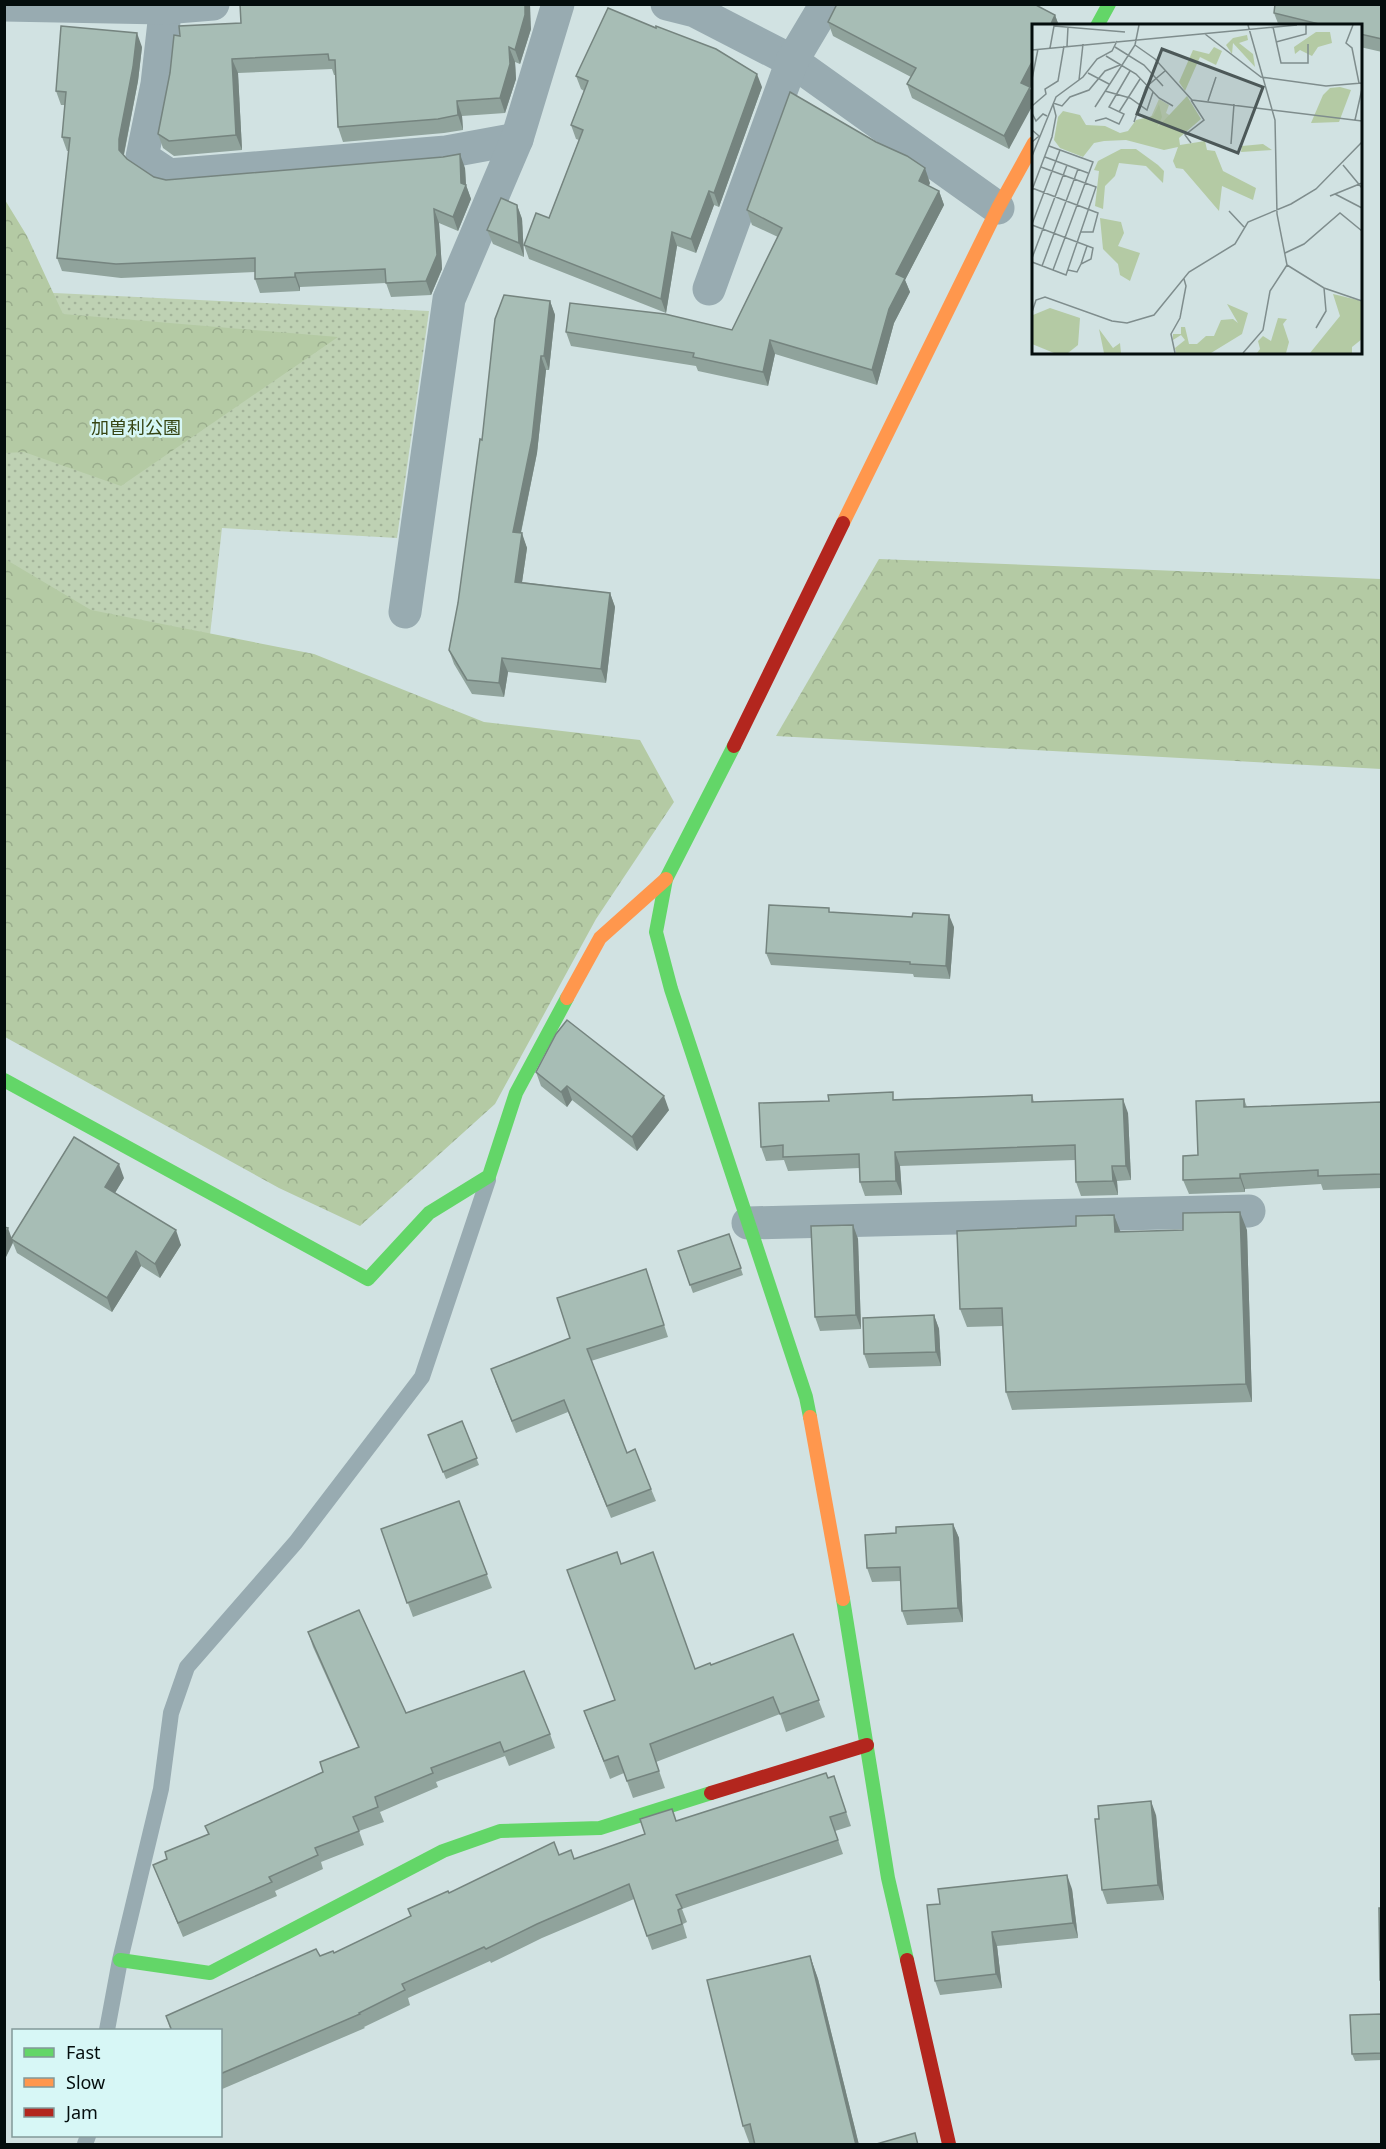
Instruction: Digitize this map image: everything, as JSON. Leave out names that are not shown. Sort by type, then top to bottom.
[{"type":"street","points":[[4,5],[213,4]]},
{"type":"street","points":[[405,612],[449,299],[517,139],[558,4]]},
{"type":"street","points":[[667,4],[695,11],[792,61],[998,208]]},
{"type":"street","points":[[709,289],[792,61],[826,4]]},
{"type":"street","points":[[1098,24],[1109,4]]},
{"type":"street","points":[[165,6],[157,84],[142,157],[169,175],[446,152],[517,139]]},
{"type":"street","points":[[949,2145],[888,1878],[806,1397],[671,988],[656,932],[666,879],[743,728],[998,208],[1032,147]]},
{"type":"street","points":[[4,1080],[368,1279],[429,1213],[489,1176],[516,1094],[600,938],[666,879]]},
{"type":"street","points":[[748,1223],[1249,1210]]},
{"type":"street","points":[[120,1960],[210,1973],[443,1851],[490,1834],[500,1831],[600,1828],[867,1745]]},
{"type":"lane","points":[[107,2029],[120,1960],[161,1790],[171,1713],[187,1667],[296,1542],[422,1377],[489,1176]]},
{"type":"green space","points":[[5,200],[27,236],[63,314],[338,337],[121,486],[24,452],[5,453]]},
{"type":"green space","name":"加曽利公園","points":[[5,286],[34,292],[429,311],[397,538],[222,528],[209,644],[5,619]]},
{"type":"green space","points":[[5,559],[91,610],[314,654],[484,722],[640,740],[674,802],[596,919],[495,1104],[360,1226],[279,1188],[5,1037]]},
{"type":"green space","points":[[879,559],[1381,579],[1381,769],[776,736]]},
{"type":"building","points":[[240,4],[525,4],[525,15],[515,50],[509,47],[510,64],[500,98],[457,101],[458,115],[438,119],[338,127],[335,60],[329,60],[328,54],[232,59],[236,135],[169,141],[158,134],[170,73],[174,35],[180,36],[179,26],[241,23]]},
{"type":"building","points":[[837,4],[1034,4],[1055,15],[1051,24],[1032,24],[1032,62],[1021,83],[1030,87],[1004,136],[907,84],[916,68],[828,22]]},
{"type":"building","points":[[1275,4],[1382,4],[1382,39],[1362,34],[1362,24],[1319,24],[1274,13]]},
{"type":"building","points":[[608,8],[716,49],[757,74],[714,193],[709,191],[691,239],[672,232],[661,299],[524,245],[536,213],[549,218],[583,130],[571,125],[588,81],[576,76]]},
{"type":"building","points":[[61,26],[137,33],[119,150],[127,159],[154,177],[166,180],[460,154],[461,183],[466,185],[453,217],[434,209],[437,255],[426,281],[386,283],[385,269],[295,273],[295,277],[255,279],[255,258],[116,264],[57,258],[70,138],[62,137],[66,92],[56,91]]},
{"type":"building","points":[[790,92],[876,142],[907,156],[925,168],[919,181],[939,191],[896,274],[905,278],[889,309],[872,370],[770,340],[763,372],[693,357],[694,353],[566,332],[570,303],[665,314],[732,330],[782,228],[747,210]]},
{"type":"building","points":[[501,198],[517,205],[519,243],[487,230]]},
{"type":"building","points":[[504,295],[550,301],[544,356],[541,356],[532,439],[513,532],[522,533],[515,582],[610,593],[601,669],[502,658],[499,683],[467,680],[449,650],[458,603],[480,439],[482,440],[495,319]]},
{"type":"building","points":[[769,905],[829,908],[829,912],[912,917],[913,913],[949,915],[946,966],[766,953]]},
{"type":"building","points":[[567,1020],[664,1096],[632,1137],[567,1086],[561,1092],[536,1072],[556,1034]]},
{"type":"building","points":[[893,1092],[893,1100],[1032,1095],[1032,1102],[1123,1099],[1126,1166],[1112,1166],[1113,1181],[1076,1182],[1075,1145],[895,1152],[896,1181],[860,1182],[859,1154],[783,1157],[783,1145],[761,1147],[759,1103],[829,1101],[828,1095]]},
{"type":"building","points":[[1244,1099],[1244,1107],[1382,1102],[1382,1174],[1318,1176],[1318,1170],[1240,1174],[1240,1178],[1183,1180],[1183,1156],[1198,1155],[1196,1101]]},
{"type":"building","points":[[74,1137],[119,1164],[105,1187],[176,1230],[155,1264],[136,1251],[107,1298],[11,1239]]},
{"type":"building","points":[[1240,1212],[1246,1384],[1006,1392],[1002,1308],[960,1309],[957,1231],[1076,1226],[1076,1216],[1114,1215],[1115,1232],[1183,1230],[1183,1213]]},
{"type":"building","points":[[853,1225],[856,1315],[815,1317],[811,1226]]},
{"type":"building","points":[[729,1234],[741,1268],[690,1285],[678,1251]]},
{"type":"building","points":[[646,1269],[664,1325],[587,1349],[627,1453],[635,1449],[651,1489],[607,1506],[564,1400],[512,1421],[491,1369],[570,1338],[557,1298]]},
{"type":"building","points":[[934,1315],[936,1352],[864,1354],[863,1318]]},
{"type":"building","points":[[462,1421],[477,1458],[443,1472],[428,1435]]},
{"type":"building","points":[[459,1501],[487,1574],[407,1603],[381,1529]]},
{"type":"building","points":[[953,1524],[958,1608],[902,1611],[900,1567],[867,1568],[865,1535],[896,1533],[896,1527]]},
{"type":"building","points":[[617,1552],[621,1564],[653,1552],[695,1669],[793,1634],[819,1700],[780,1714],[773,1697],[650,1744],[659,1771],[627,1781],[618,1756],[604,1761],[584,1711],[615,1700],[567,1570]]},
{"type":"building","points":[[359,1610],[406,1713],[524,1671],[550,1734],[504,1752],[500,1742],[431,1768],[433,1773],[375,1797],[378,1807],[353,1817],[359,1831],[315,1848],[318,1855],[269,1877],[272,1882],[178,1923],[153,1865],[167,1859],[165,1852],[209,1834],[205,1826],[323,1772],[320,1762],[359,1747],[308,1632]]},
{"type":"building","points":[[826,1773],[828,1778],[834,1776],[846,1812],[830,1817],[838,1840],[676,1895],[682,1908],[678,1910],[682,1924],[647,1936],[629,1884],[486,1949],[484,1947],[402,1984],[405,1990],[360,2014],[222,2073],[222,2029],[171,2029],[166,2016],[316,1949],[320,1956],[333,1951],[334,1953],[411,1916],[408,1909],[448,1891],[449,1893],[554,1842],[559,1855],[571,1850],[574,1859],[645,1834],[640,1819],[672,1809],[676,1821]]},
{"type":"building","points":[[1151,1801],[1158,1885],[1102,1890],[1095,1819],[1099,1819],[1098,1806]]},
{"type":"building","points":[[1067,1875],[1073,1923],[992,1932],[996,1974],[935,1981],[927,1905],[940,1904],[938,1889]]},
{"type":"building","points":[[1379,1908],[1382,1908],[1382,1980],[1380,1980]]},
{"type":"building","points":[[810,1956],[856,2145],[755,2145],[750,2124],[743,2126],[707,1980]]},
{"type":"building","points":[[1382,2014],[1382,2053],[1352,2054],[1350,2015]]},
{"type":"building","points":[[915,2133],[918,2145],[873,2145]]},
{"type":"traffic: fast","points":[[1098,24],[1109,4]]},
{"type":"traffic: fast","points":[[734,746],[666,879],[656,932],[671,989],[806,1397],[810,1417]]},
{"type":"traffic: fast","points":[[4,1080],[368,1279],[429,1213],[489,1176],[516,1093],[567,998]]},
{"type":"traffic: fast","points":[[843,1599],[888,1878],[907,1960]]},
{"type":"traffic: fast","points":[[120,1960],[210,1973],[443,1851],[500,1831],[600,1828],[711,1793]]},
{"type":"traffic: slow","points":[[843,523],[998,208],[1032,147]]},
{"type":"traffic: slow","points":[[567,998],[600,938],[666,879]]},
{"type":"traffic: slow","points":[[810,1417],[843,1599]]},
{"type":"traffic: jam","points":[[734,746],[843,523]]},
{"type":"traffic: jam","points":[[711,1793],[867,1745]]},
{"type":"traffic: jam","points":[[907,1960],[949,2144]]}]
